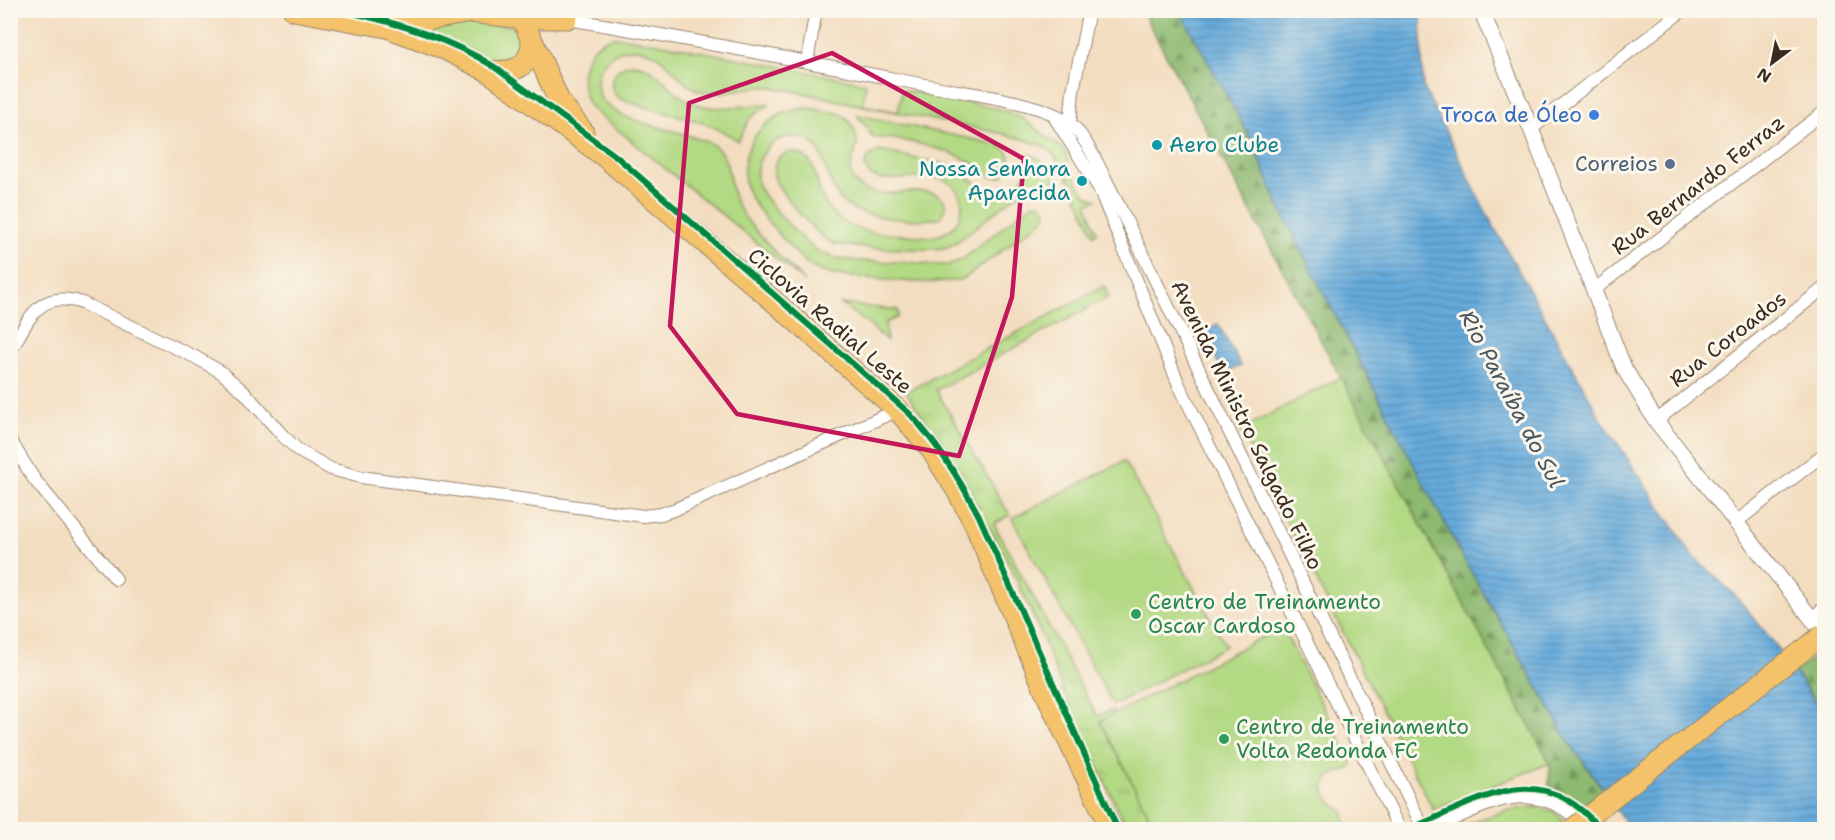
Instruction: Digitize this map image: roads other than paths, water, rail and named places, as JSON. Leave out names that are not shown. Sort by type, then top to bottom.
[{"type":"highway","points":[[294,10],[387,27],[443,48],[489,71],[604,156],[770,297],[898,410],[931,449],[958,492],[979,533],[1051,704],[1112,830]]},
{"type":"highway","points":[[387,27],[469,11],[523,13],[567,18]]},
{"type":"highway","points":[[523,13],[532,45],[560,101],[573,121],[604,156]]},
{"type":"highway","points":[[489,71],[508,71],[520,68],[529,57],[532,45]]},
{"type":"main road","points":[[1571,830],[1824,634]]},
{"type":"street","points":[[807,62],[816,10]]},
{"type":"street","points":[[1070,123],[1073,91],[1089,10]]},
{"type":"street","points":[[1531,129],[1683,10]]},
{"type":"street","points":[[1482,11],[1595,289],[1624,368],[1656,421],[1824,634]]},
{"type":"street","name":"Avenida Ministro Salgado Filho","points":[[567,18],[998,99],[1052,114],[1070,123],[1082,138],[1121,210],[1424,830]]},
{"type":"street","points":[[1052,114],[1066,104],[1073,91]]},
{"type":"street","name":"Rua Bernardo Ferraz","points":[[1595,289],[1824,112]]},
{"type":"street","name":"Avenida Ministro Salgado Filho","points":[[1052,114],[1099,188],[1179,386],[1400,830]]},
{"type":"street","name":"Rua Coroados","points":[[1656,421],[1824,288]]},
{"type":"street","points":[[10,352],[31,315],[39,306],[57,298],[67,298],[175,347],[221,372],[245,393],[290,444],[331,469],[361,477],[635,516],[652,516],[676,509],[898,410]]},
{"type":"street","points":[[10,440],[34,479],[116,579]]},
{"type":"street","points":[[1736,523],[1824,454]]},
{"type":"street","points":[[1812,618],[1824,608]]},
{"type":"street","points":[[1430,830],[1483,806],[1525,796],[1537,797],[1558,804],[1589,830]]},
{"type":"water","name":"Rio Paraíba do Sul","points":[[1415,10],[1421,13],[1423,86],[1488,216],[1602,420],[1692,555],[1735,595],[1775,644],[1824,714],[1824,829],[1629,829],[1571,745],[1462,556],[1279,206],[1252,141],[1180,11]]},
{"type":"water","points":[[1218,324],[1241,366],[1224,373],[1201,333]]},
{"type":"waterway","points":[[1418,15],[1428,10]]},
{"type":"place","name":"Troca de Óleo","points":[[1594,115]]},
{"type":"place","name":"Aero Clube","points":[[1157,145]]},
{"type":"place","name":"Correios","points":[[1670,164]]},
{"type":"place","name":"Nossa Senhora Aparecida","points":[[1082,181]]},
{"type":"place","name":"Centro de Treinamento Oscar Cardoso","points":[[1136,614]]},
{"type":"place","name":"Centro de Treinamento Volta Redonda FC","points":[[1224,739]]}]
